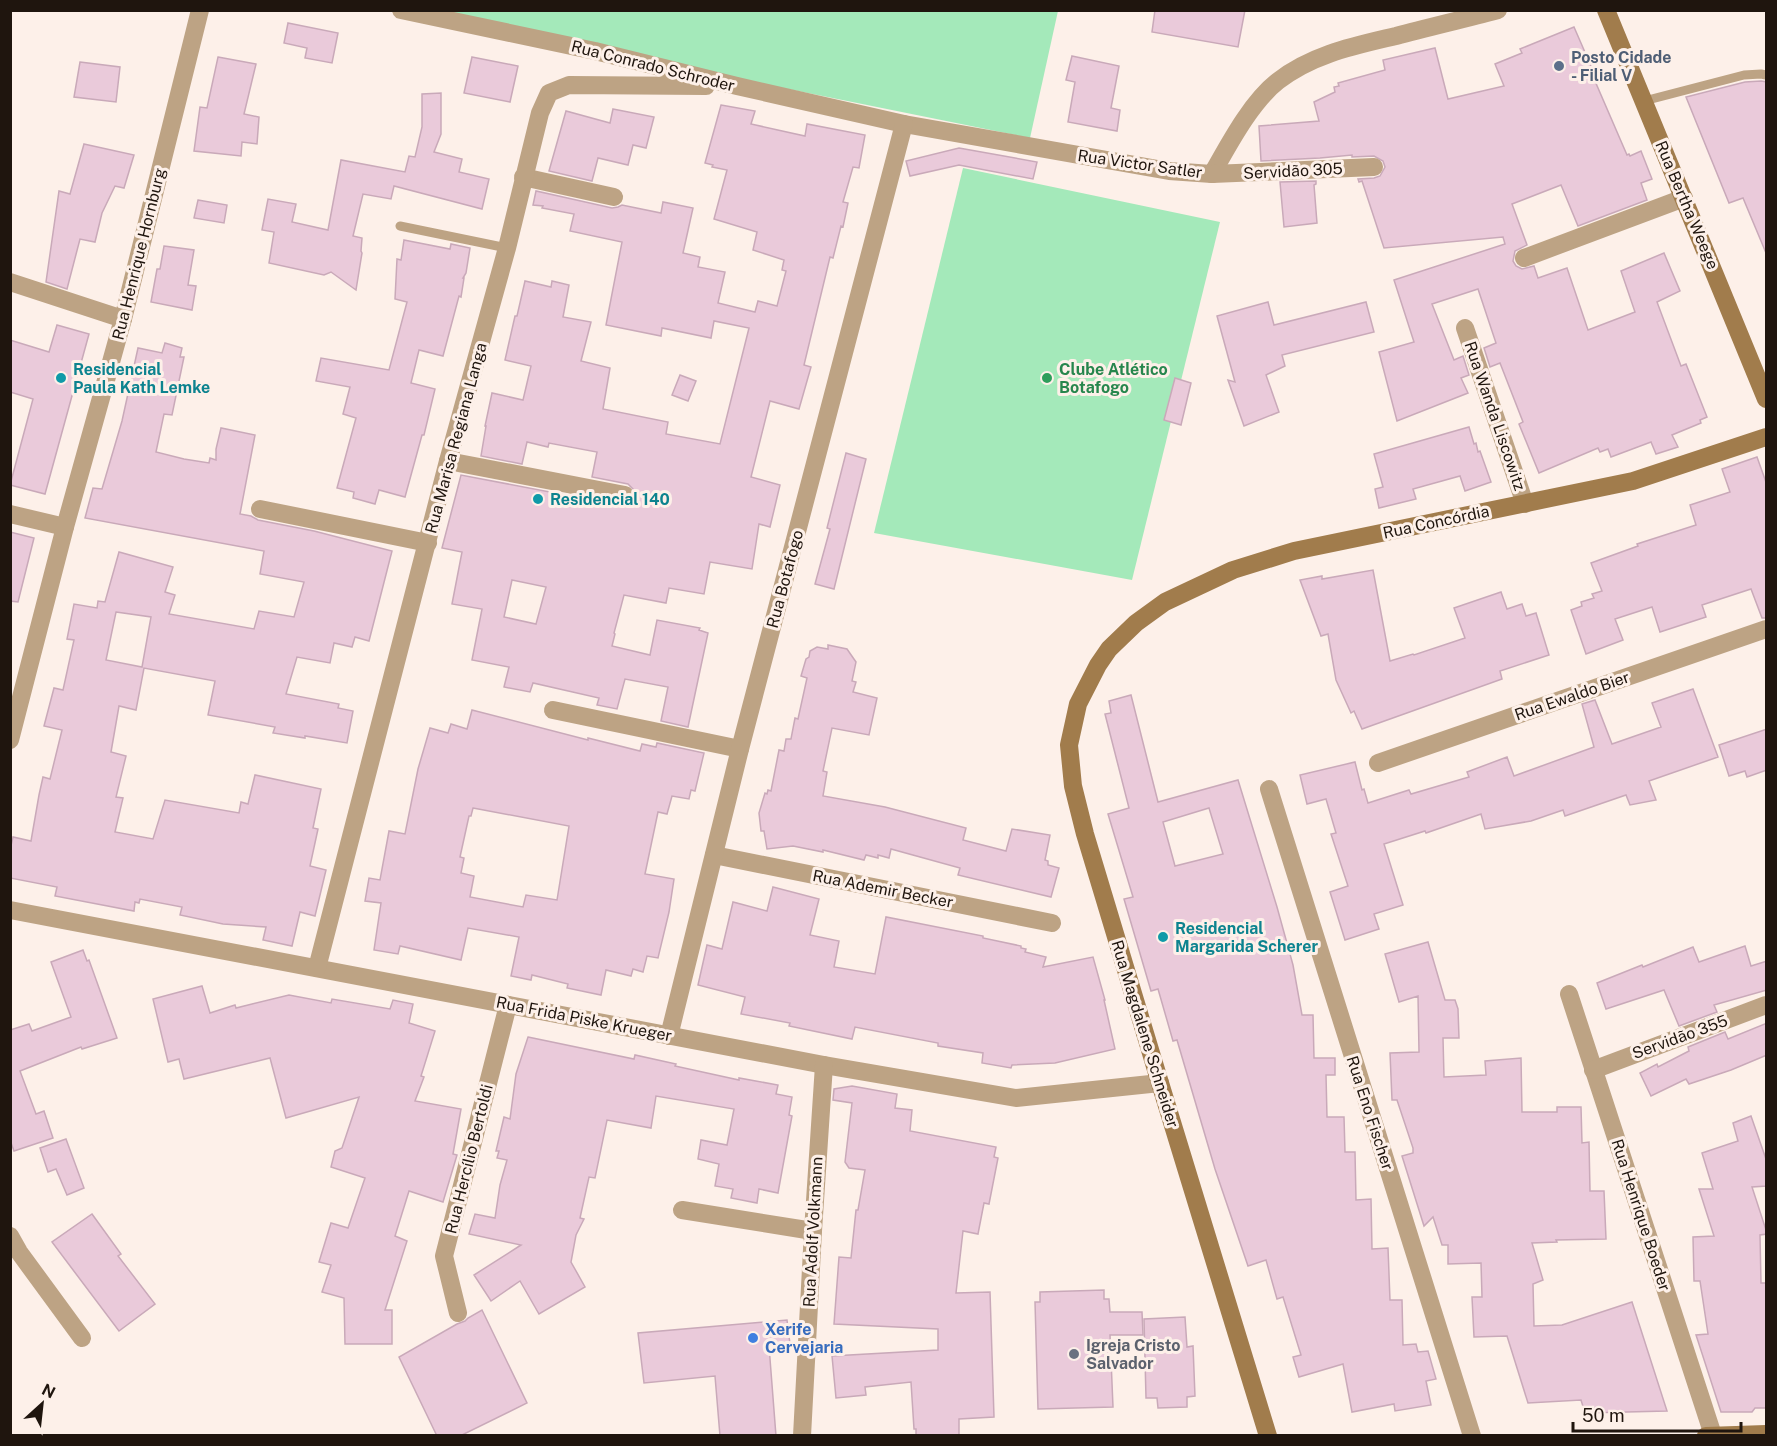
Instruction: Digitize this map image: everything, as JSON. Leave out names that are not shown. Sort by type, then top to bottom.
[{"type":"main road","name":"Rua Bertha Weege","points":[[1606,10],[1767,399]]},
{"type":"main road","name":"Rua Concórdia","points":[[1120,638],[1137,622],[1165,602],[1194,587],[1252,563],[1294,551],[1633,481],[1767,437]]},
{"type":"main road","name":"Rua Magdalene Schneider","points":[[1120,638],[1098,665],[1078,704],[1070,745],[1073,786],[1085,834],[1160,1083],[1269,1436]]},
{"type":"main road","points":[[1706,1436],[1767,1434]]},
{"type":"street","name":"Rua Henrique Hornburg","points":[[10,740],[65,527],[123,319],[200,10]]},
{"type":"street","name":"Rua Conrado Schroder","points":[[401,10],[595,51],[904,124]]},
{"type":"street","name":"Rua Victor Satler","points":[[904,124],[1169,171],[1212,174],[1233,137],[1255,106],[1276,82],[1303,64],[1335,51],[1498,10]]},
{"type":"street","name":"Rua Marisa Regiana Langa","points":[[317,968],[448,461],[507,248],[523,177],[540,113],[549,93],[569,85],[737,86]]},
{"type":"street","name":"Rua Botafogo","points":[[669,1036],[740,749],[904,124]]},
{"type":"street","name":"Servidão 305","points":[[1212,174],[1374,167]]},
{"type":"street","points":[[523,177],[614,197]]},
{"type":"street","points":[[1524,258],[1684,198]]},
{"type":"street","points":[[10,282],[123,319]]},
{"type":"street","name":"Rua Wanda Liscowitz","points":[[1465,328],[1525,504]]},
{"type":"street","points":[[448,461],[625,495]]},
{"type":"street","points":[[260,509],[428,543]]},
{"type":"street","points":[[10,514],[65,527]]},
{"type":"street","name":"Rua Ewaldo Bier","points":[[1378,763],[1767,629]]},
{"type":"street","points":[[553,710],[740,749]]},
{"type":"street","name":"Rua Eno Fischer","points":[[1269,789],[1472,1436]]},
{"type":"street","name":"Rua Ademir Becker","points":[[714,855],[1052,923]]},
{"type":"street","name":"Rua Frida Piske Krueger","points":[[10,910],[824,1065],[1016,1098],[1160,1083]]},
{"type":"street","name":"Rua Henrique Boeder","points":[[1569,994],[1713,1435]]},
{"type":"street","name":"Rua Hercílio Bertoldi","points":[[459,1313],[444,1256],[508,1005]]},
{"type":"street","name":"Servidão 355","points":[[1593,1070],[1767,1005]]},
{"type":"street","name":"Rua Adolf Volkmann","points":[[802,1436],[824,1065]]},
{"type":"street","points":[[682,1210],[813,1231]]},
{"type":"street","points":[[10,1236],[19,1252],[82,1338]]},
{"type":"lane","points":[[1644,101],[1744,75],[1767,75]]},
{"type":"lane","points":[[400,226],[507,248]]},
{"type":"green space","points":[[427,11],[1058,11],[1030,138],[733,78]]},
{"type":"green space","name":"Clube Atlético Botafogo","points":[[963,168],[1220,222],[1132,580],[874,533]]},
{"type":"building","points":[[1155,10],[1245,10],[1238,47],[1152,32]]},
{"type":"building","points":[[288,23],[338,33],[332,63],[305,58],[307,48],[284,43]]},
{"type":"building","points":[[1574,27],[1627,155],[1641,151],[1652,179],[1641,183],[1647,200],[1578,226],[1561,185],[1512,204],[1527,245],[1515,251],[1513,261],[1522,269],[1534,266],[1538,278],[1567,268],[1588,330],[1635,312],[1621,271],[1664,253],[1680,291],[1657,302],[1681,366],[1686,364],[1707,417],[1700,420],[1701,423],[1672,435],[1678,447],[1656,454],[1651,442],[1611,457],[1608,449],[1600,452],[1598,448],[1539,473],[1519,424],[1523,422],[1500,363],[1490,367],[1484,348],[1496,343],[1478,289],[1432,304],[1454,360],[1463,356],[1469,375],[1461,378],[1468,393],[1397,421],[1379,352],[1414,342],[1394,280],[1505,244],[1503,237],[1384,248],[1362,181],[1359,182],[1358,179],[1380,176],[1385,167],[1383,161],[1374,156],[1352,157],[1352,155],[1261,161],[1259,126],[1319,121],[1314,102],[1335,92],[1334,87],[1339,86],[1338,83],[1385,70],[1383,60],[1435,48],[1448,99],[1504,86],[1495,64],[1522,53],[1520,49]]},
{"type":"building","points":[[1072,56],[1119,66],[1111,108],[1120,110],[1117,131],[1068,122],[1075,82],[1066,80]]},
{"type":"building","points":[[218,57],[256,64],[244,114],[259,117],[257,144],[242,142],[241,156],[194,151],[200,107],[207,108]]},
{"type":"building","points":[[472,57],[518,66],[510,102],[464,93]]},
{"type":"building","points":[[80,62],[120,67],[116,102],[74,97]]},
{"type":"building","points":[[1745,82],[1767,82],[1766,253],[1743,198],[1729,203],[1686,97]]},
{"type":"building","points":[[441,93],[441,134],[434,152],[462,159],[459,172],[489,179],[482,209],[394,186],[391,199],[363,194],[353,236],[362,238],[356,290],[331,272],[324,275],[269,263],[274,232],[262,230],[268,199],[296,204],[292,222],[328,230],[341,160],[405,172],[409,156],[415,157],[422,127],[422,94]]},
{"type":"building","points":[[721,105],[755,111],[751,124],[805,136],[807,124],[865,135],[859,168],[853,167],[843,202],[848,203],[843,227],[841,226],[833,258],[830,257],[804,365],[811,367],[799,409],[770,401],[751,477],[780,485],[770,527],[759,524],[752,569],[710,562],[704,594],[669,588],[666,603],[624,595],[612,646],[650,655],[657,620],[700,628],[699,630],[708,633],[688,727],[661,721],[668,687],[625,679],[617,709],[597,705],[599,698],[533,683],[530,692],[504,687],[509,667],[472,660],[482,609],[452,604],[462,552],[442,548],[461,475],[623,506],[629,505],[636,498],[635,491],[628,484],[592,477],[597,452],[549,443],[548,447],[527,442],[522,464],[481,456],[492,393],[523,400],[531,366],[505,360],[525,281],[551,287],[552,281],[569,285],[563,317],[591,322],[581,361],[610,368],[603,409],[668,422],[666,434],[720,444],[749,328],[714,321],[711,338],[662,328],[661,336],[606,325],[622,242],[570,231],[574,214],[533,205],[536,191],[612,208],[622,205],[661,213],[663,202],[693,208],[683,253],[700,257],[698,267],[725,272],[718,303],[755,312],[758,301],[777,306],[786,271],[782,270],[784,260],[753,250],[757,232],[714,219],[727,170],[705,163]],"holes":[[[512,580],[546,587],[536,624],[504,617]]]},
{"type":"building","points":[[613,109],[654,117],[646,148],[633,145],[628,165],[598,158],[592,181],[549,171],[566,111],[610,123]]},
{"type":"building","points":[[84,144],[134,155],[124,188],[115,186],[102,213],[95,242],[80,239],[67,289],[46,282],[59,191],[70,194]]},
{"type":"building","points":[[959,148],[1037,162],[1033,179],[959,165],[910,176],[906,161]]},
{"type":"building","points":[[1316,181],[1314,185],[1317,223],[1284,227],[1280,182]]},
{"type":"building","points":[[198,200],[227,205],[224,223],[194,218]]},
{"type":"building","points":[[404,240],[450,249],[451,244],[470,248],[461,297],[459,296],[443,356],[419,350],[411,383],[435,389],[405,497],[379,490],[375,504],[353,498],[354,492],[337,488],[356,418],[343,414],[350,387],[316,381],[321,358],[389,370],[407,302],[395,299],[397,259],[401,260]]},
{"type":"building","points":[[164,246],[194,250],[188,285],[196,286],[192,310],[151,302]]},
{"type":"building","points":[[1268,302],[1274,325],[1366,302],[1374,332],[1282,355],[1285,366],[1266,375],[1279,412],[1244,426],[1228,380],[1235,382],[1217,316]]},
{"type":"building","points":[[57,325],[89,334],[45,494],[10,485],[33,399],[10,392],[10,340],[49,352]]},
{"type":"building","points":[[165,343],[182,348],[180,357],[184,357],[172,415],[164,414],[156,452],[209,463],[210,458],[216,460],[221,428],[255,435],[240,514],[392,551],[369,641],[355,637],[352,647],[334,643],[330,663],[297,657],[286,694],[339,704],[338,708],[353,711],[347,743],[273,733],[275,727],[208,715],[215,681],[144,668],[136,710],[119,706],[111,752],[126,756],[116,797],[123,798],[115,832],[153,839],[165,800],[239,813],[241,802],[248,804],[255,775],[321,789],[313,828],[318,829],[310,866],[326,870],[315,916],[300,912],[292,946],[263,940],[266,927],[223,924],[180,915],[182,907],[140,899],[139,903],[135,902],[134,911],[55,896],[57,887],[10,878],[10,850],[13,837],[31,841],[43,777],[50,779],[62,730],[44,726],[54,688],[63,690],[74,640],[67,639],[74,604],[97,608],[98,601],[105,602],[119,552],[173,567],[165,592],[175,595],[169,614],[254,629],[259,611],[294,617],[304,582],[260,574],[264,551],[85,518],[93,488],[102,489],[122,421],[138,348],[162,353]],"holes":[[[116,612],[151,617],[142,667],[106,660]]]},
{"type":"building","points":[[680,375],[696,381],[688,401],[672,395]]},
{"type":"building","points":[[1175,378],[1191,383],[1181,425],[1164,420]]},
{"type":"building","points":[[1469,427],[1491,482],[1465,491],[1460,476],[1413,489],[1416,499],[1379,508],[1375,489],[1383,487],[1374,454]]},
{"type":"building","points":[[846,453],[866,459],[834,589],[815,584],[830,529],[827,528]]},
{"type":"building","points":[[1757,457],[1767,485],[1767,618],[1762,618],[1751,589],[1702,605],[1706,617],[1660,632],[1652,607],[1615,619],[1623,640],[1586,654],[1571,610],[1582,606],[1581,602],[1594,598],[1592,594],[1602,591],[1591,563],[1638,546],[1637,544],[1696,525],[1690,505],[1730,492],[1722,469]]},
{"type":"building","points":[[10,532],[34,538],[18,602],[10,601]]},
{"type":"building","points":[[1373,570],[1390,661],[1465,638],[1454,608],[1501,592],[1507,609],[1522,604],[1526,616],[1536,613],[1549,655],[1500,671],[1502,679],[1362,729],[1354,711],[1351,713],[1336,680],[1328,634],[1321,636],[1300,580],[1322,576],[1322,579]]},
{"type":"building","points":[[828,645],[847,649],[856,662],[852,681],[856,682],[853,692],[877,698],[869,735],[832,728],[823,771],[827,772],[823,796],[885,807],[966,828],[963,840],[1006,851],[1012,829],[1050,835],[1045,860],[1048,861],[1048,865],[1059,868],[1051,897],[958,875],[960,868],[891,849],[889,858],[866,855],[864,860],[823,850],[823,852],[793,846],[767,849],[764,831],[761,831],[759,813],[765,793],[767,794],[768,790],[771,791],[779,750],[784,751],[786,739],[791,739],[795,718],[798,719],[807,678],[801,676],[806,659],[810,651],[817,647],[828,649]]},
{"type":"building","points":[[1693,689],[1718,757],[1649,781],[1656,800],[1630,805],[1626,795],[1565,816],[1563,810],[1531,821],[1485,829],[1481,814],[1426,833],[1425,831],[1384,844],[1403,905],[1374,914],[1379,929],[1345,940],[1330,892],[1348,886],[1331,834],[1336,833],[1326,799],[1307,804],[1300,775],[1355,762],[1368,803],[1409,790],[1411,794],[1469,777],[1467,772],[1507,757],[1514,776],[1594,747],[1582,704],[1595,700],[1612,744],[1661,727],[1652,703]]},
{"type":"building","points":[[1131,695],[1158,802],[1238,780],[1293,965],[1302,1015],[1313,1015],[1314,1058],[1335,1058],[1335,1075],[1326,1075],[1327,1117],[1344,1117],[1345,1152],[1355,1152],[1356,1200],[1371,1199],[1372,1249],[1388,1248],[1390,1300],[1402,1300],[1403,1345],[1416,1344],[1418,1352],[1428,1351],[1436,1379],[1426,1381],[1431,1405],[1395,1411],[1394,1404],[1352,1412],[1343,1364],[1299,1377],[1293,1357],[1301,1355],[1283,1297],[1277,1299],[1266,1260],[1248,1266],[1215,1169],[1177,1040],[1173,1041],[1158,989],[1151,991],[1124,899],[1133,897],[1108,814],[1129,808],[1105,714],[1111,713],[1109,701]],"holes":[[[1209,808],[1223,854],[1175,866],[1163,822]]]},
{"type":"building","points":[[472,710],[640,751],[642,744],[656,747],[657,743],[704,753],[695,791],[691,790],[689,799],[672,796],[667,814],[658,812],[645,874],[674,879],[658,958],[647,956],[643,972],[633,969],[631,976],[606,970],[601,995],[567,988],[568,984],[532,975],[531,980],[511,976],[519,937],[468,928],[461,960],[400,946],[398,954],[374,950],[381,903],[365,901],[369,878],[380,880],[389,831],[405,834],[418,769],[430,728],[448,733],[451,724],[467,729]],"holes":[[[473,808],[569,826],[557,900],[526,895],[523,907],[470,897],[474,876],[461,873],[464,858],[460,857],[469,816]]]},
{"type":"building","points":[[1767,729],[1767,770],[1747,777],[1745,771],[1729,776],[1719,745]]},
{"type":"building","points":[[773,887],[819,899],[810,935],[839,941],[834,967],[875,974],[886,917],[1021,946],[1026,949],[1025,952],[1046,957],[1043,967],[1093,957],[1115,1049],[1055,1063],[1012,1065],[1011,1068],[982,1063],[983,1053],[938,1046],[938,1043],[855,1027],[852,1039],[789,1026],[790,1023],[741,1014],[745,997],[698,985],[707,945],[722,949],[733,902],[767,911]]},
{"type":"building","points":[[1428,942],[1445,1000],[1455,1000],[1458,1009],[1459,1038],[1443,1038],[1444,1077],[1486,1075],[1485,1061],[1521,1058],[1522,1112],[1557,1112],[1557,1107],[1581,1107],[1582,1143],[1589,1142],[1590,1191],[1604,1191],[1606,1239],[1532,1243],[1543,1280],[1533,1284],[1534,1326],[1562,1325],[1632,1302],[1667,1411],[1585,1413],[1581,1400],[1528,1403],[1507,1336],[1474,1337],[1472,1297],[1482,1297],[1481,1263],[1448,1264],[1448,1245],[1442,1245],[1433,1217],[1424,1226],[1402,1156],[1413,1153],[1413,1148],[1397,1100],[1392,1100],[1390,1053],[1419,1052],[1418,996],[1399,1002],[1385,954]]},
{"type":"building","points":[[1745,946],[1751,966],[1767,961],[1767,990],[1714,1005],[1717,1012],[1679,1026],[1664,990],[1606,1009],[1597,983],[1693,947],[1699,962]]},
{"type":"building","points":[[83,950],[87,961],[89,960],[117,1038],[82,1049],[81,1047],[20,1071],[36,1114],[44,1111],[53,1138],[14,1151],[10,1140],[10,1030],[29,1024],[32,1031],[71,1017],[51,962]]},
{"type":"building","points":[[202,986],[210,1013],[235,1005],[236,1008],[289,995],[331,1003],[332,999],[390,1009],[393,1000],[413,1004],[409,1023],[435,1031],[421,1076],[424,1077],[415,1101],[461,1109],[453,1154],[457,1155],[443,1202],[409,1191],[395,1236],[407,1241],[385,1310],[392,1310],[392,1344],[345,1344],[344,1298],[322,1292],[331,1265],[319,1262],[331,1223],[348,1228],[365,1178],[331,1167],[335,1151],[342,1148],[359,1097],[286,1118],[270,1058],[184,1079],[179,1059],[168,1062],[153,999]]},
{"type":"building","points":[[1767,1023],[1767,1055],[1689,1084],[1686,1079],[1651,1096],[1640,1073],[1657,1064],[1658,1067],[1689,1051],[1688,1047],[1725,1032],[1728,1039]]},
{"type":"building","points":[[528,1037],[634,1059],[635,1055],[739,1080],[739,1078],[778,1085],[776,1094],[792,1097],[789,1115],[792,1116],[778,1193],[759,1189],[757,1203],[731,1198],[733,1189],[715,1186],[719,1164],[698,1159],[701,1140],[727,1145],[734,1109],[656,1096],[651,1128],[607,1120],[595,1178],[589,1177],[580,1218],[584,1219],[576,1235],[571,1262],[585,1287],[539,1314],[520,1281],[491,1301],[474,1275],[521,1245],[469,1234],[475,1214],[495,1218],[507,1160],[497,1158],[499,1151],[496,1151],[504,1117],[510,1119],[516,1074]]},
{"type":"building","points":[[852,1086],[897,1094],[895,1108],[912,1110],[910,1131],[996,1147],[994,1157],[998,1158],[989,1204],[984,1203],[978,1234],[963,1231],[956,1293],[990,1292],[994,1417],[959,1419],[959,1436],[916,1436],[911,1382],[865,1387],[866,1395],[836,1398],[832,1356],[938,1350],[938,1329],[834,1324],[839,1257],[851,1258],[856,1210],[858,1210],[865,1170],[849,1168],[845,1162],[852,1103],[833,1100],[834,1089]]},
{"type":"building","points":[[1751,1116],[1767,1162],[1767,1186],[1752,1187],[1767,1233],[1760,1235],[1761,1283],[1767,1283],[1767,1408],[1755,1408],[1752,1412],[1721,1412],[1696,1335],[1708,1334],[1700,1281],[1694,1281],[1693,1237],[1714,1236],[1699,1189],[1713,1189],[1702,1153],[1738,1141],[1733,1123]]},
{"type":"building","points":[[66,1139],[84,1188],[67,1195],[56,1169],[48,1172],[40,1148]]},
{"type":"building","points":[[92,1214],[121,1254],[118,1256],[155,1304],[119,1331],[52,1242]]},
{"type":"building","name":"Igreja Cristo Salvador","points":[[1104,1290],[1104,1299],[1109,1299],[1110,1312],[1142,1312],[1143,1335],[1110,1335],[1113,1407],[1038,1409],[1035,1302],[1040,1302],[1040,1292]]},
{"type":"building","points":[[482,1310],[527,1403],[460,1436],[437,1436],[399,1357]]},
{"type":"building","points":[[1185,1317],[1187,1347],[1193,1346],[1195,1396],[1187,1397],[1187,1407],[1158,1408],[1157,1398],[1146,1398],[1144,1319]]},
{"type":"building","points":[[787,1320],[790,1344],[769,1346],[776,1436],[720,1436],[715,1376],[644,1383],[638,1333]]},
{"type":"place","name":"Posto Cidade - Filial V","points":[[1559,66]]},
{"type":"place","name":"Residencial Paula Kath Lemke","points":[[61,378]]},
{"type":"place","name":"Clube Atlético Botafogo","points":[[1047,378]]},
{"type":"place","name":"Residencial 140","points":[[538,499]]},
{"type":"place","name":"Residencial Margarida Scherer","points":[[1163,937]]},
{"type":"place","name":"Xerife Cervejaria","points":[[753,1338]]},
{"type":"place","name":"Igreja Cristo Salvador","points":[[1074,1354]]}]
